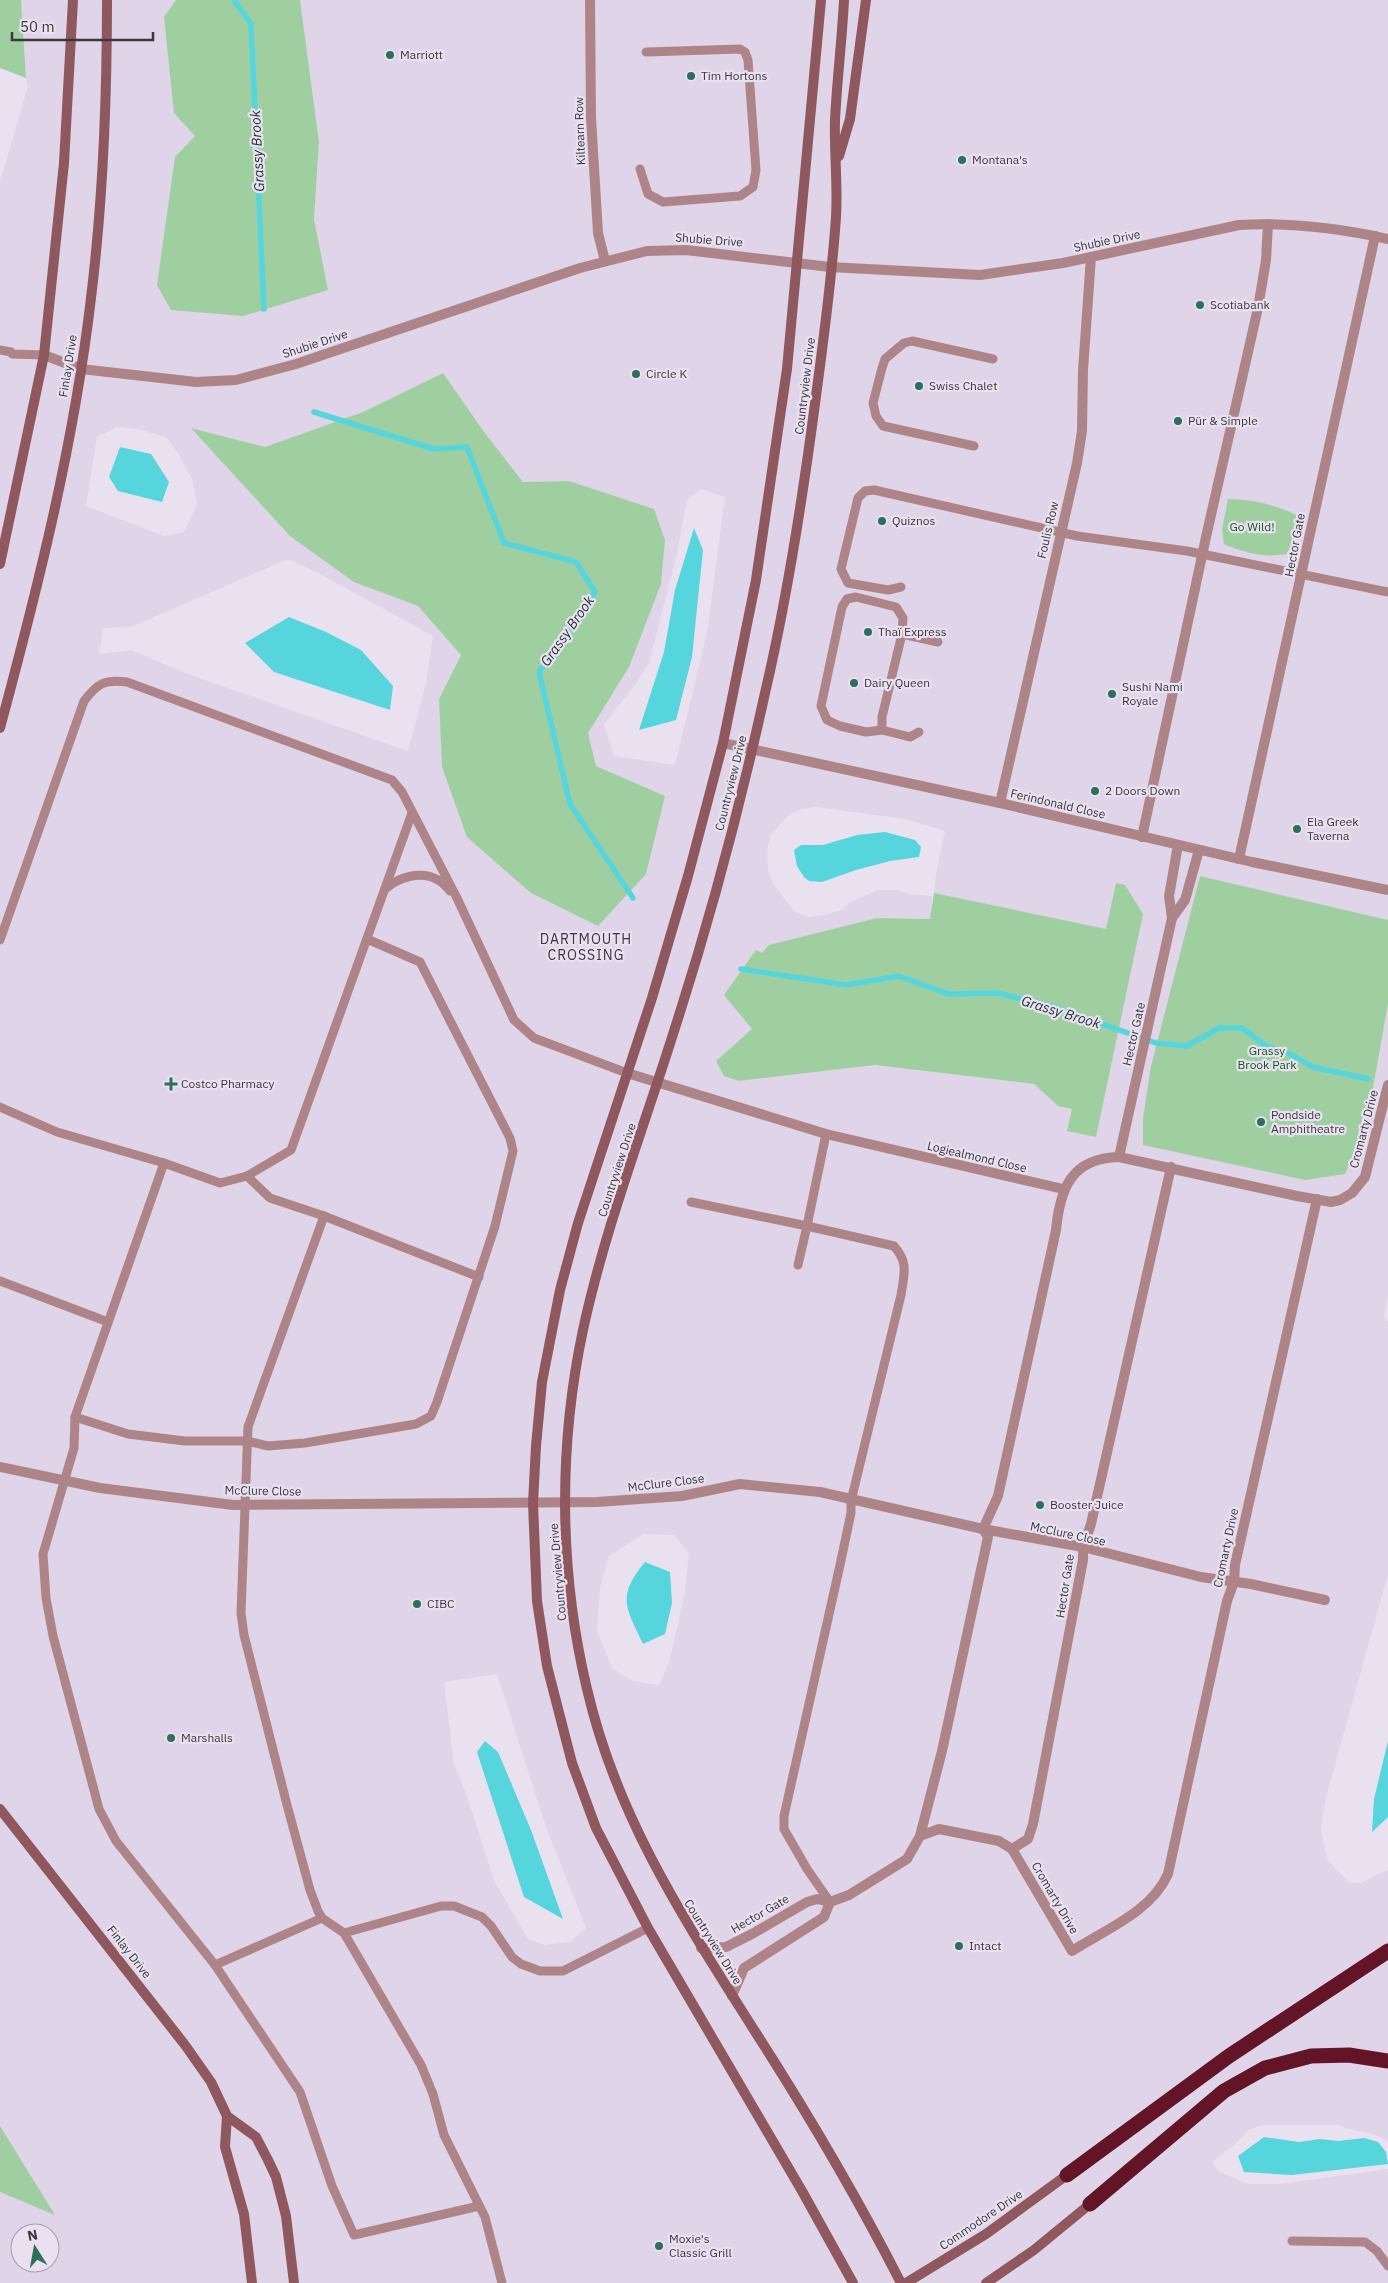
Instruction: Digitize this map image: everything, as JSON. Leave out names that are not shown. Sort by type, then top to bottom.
[{"type":"highway","points":[[1067,2175],[1229,2056],[1388,1951]]},
{"type":"highway","points":[[1090,2204],[1224,2091],[1265,2068],[1312,2056],[1349,2055],[1388,2061]]},
{"type":"street","name":"Finlay Drive","points":[[0,564],[44,355],[64,162],[73,0]]},
{"type":"street","name":"Finlay Drive","points":[[0,728],[40,576],[81,369],[91,301],[99,216],[107,0]]},
{"type":"street","name":"Kiltearn Row","points":[[590,0],[591,118],[598,233],[605,261]]},
{"type":"street","name":"Countryview Drive","points":[[821,0],[787,369],[769,504],[751,606],[723,744],[676,917],[581,1214],[560,1290],[541,1389],[533,1503],[538,1609],[547,1666],[562,1731],[583,1796],[596,1828],[648,1928],[802,2190],[853,2283]]},
{"type":"street","name":"Countryview Drive","points":[[844,0],[835,124],[837,164],[836,216],[820,364],[798,526],[779,632],[752,750],[708,921],[658,1083],[607,1238],[584,1327],[569,1416],[564,1503],[576,1627],[586,1688],[614,1776],[636,1832],[701,1948],[834,2160],[901,2283]]},
{"type":"street","points":[[837,164],[850,118],[866,0]]},
{"type":"street","name":"Shubie Drive","points":[[44,355],[81,369],[196,382],[236,380],[296,364],[605,261],[647,251],[686,250],[830,267],[980,275],[1035,268],[1211,230],[1268,224],[1322,226],[1388,239]]},
{"type":"street","points":[[1142,837],[1258,308],[1266,260],[1268,224]]},
{"type":"street","name":"Hector Gate","points":[[1239,859],[1375,236]]},
{"type":"street","name":"Foulis Row","points":[[1000,803],[1082,431],[1083,370],[1091,257]]},
{"type":"street","name":"Ferindonald Close","points":[[723,744],[1000,803],[1239,859],[1388,890]]},
{"type":"street","name":"Hector Gate","points":[[1120,1157],[1172,918],[1169,896],[1178,845]]},
{"type":"street","name":"Hector Gate","points":[[1172,918],[1185,900],[1199,850]]},
{"type":"street","name":"Logiealmond Close","points":[[627,1073],[826,1134],[1063,1190]]},
{"type":"street","name":"Cromarty Drive","points":[[1012,1849],[1072,1950],[1145,1906],[1156,1896],[1168,1874],[1227,1601],[1234,1582],[1235,1565],[1317,1199],[1331,1202],[1340,1200],[1352,1192],[1365,1177],[1388,1085]]},
{"type":"street","points":[[1063,1190],[1076,1173],[1091,1163],[1108,1157],[1120,1157],[1317,1199]]},
{"type":"street","name":"Hector Gate","points":[[1012,1849],[1028,1839],[1034,1819],[1083,1560],[1083,1547],[1091,1524],[1171,1167]]},
{"type":"street","name":"Hector Gate","points":[[701,1948],[726,1947],[807,1902],[817,1899],[830,1902],[850,1895],[907,1859],[920,1836],[942,1751],[988,1537],[983,1529],[998,1496],[1063,1190]]},
{"type":"street","name":"McClure Close","points":[[0,1467],[100,1488],[245,1504],[564,1503],[627,1501],[682,1496],[740,1484],[820,1492],[983,1529],[1083,1547],[1201,1577],[1251,1584],[1325,1600]]},
{"type":"street","name":"Finlay Drive","points":[[0,1810],[185,2045],[210,2082],[227,2116],[256,2137],[276,2177],[286,2216],[294,2283]]},
{"type":"street","points":[[920,1836],[939,1829],[948,1829],[999,1841],[1012,1849]]},
{"type":"street","points":[[732,1996],[744,1968],[824,1917],[830,1902]]},
{"type":"street","points":[[227,2116],[225,2148],[244,2214],[252,2283]]},
{"type":"street","name":"Commodore Drive","points":[[906,2283],[986,2234],[1067,2175]]},
{"type":"street","points":[[986,2283],[1034,2250],[1090,2204]]},
{"type":"lane","points":[[640,169],[648,194],[663,202],[740,196],[753,186],[756,170],[748,60],[745,52],[740,49],[646,52]]},
{"type":"lane","points":[[974,446],[883,426],[876,416],[873,403],[885,359],[904,343],[912,341],[994,359]]},
{"type":"lane","points":[[0,350],[11,352],[12,354],[44,355]]},
{"type":"lane","points":[[902,587],[888,590],[848,582],[841,569],[858,498],[865,491],[874,490],[1084,538],[1203,554],[1388,592]]},
{"type":"lane","points":[[882,730],[882,717],[902,634],[903,618],[896,607],[856,597],[847,599],[842,607],[821,706],[827,720],[840,726],[866,732],[882,730],[910,737],[919,732]]},
{"type":"lane","points":[[902,634],[938,642]]},
{"type":"lane","points":[[0,940],[84,702],[95,687],[112,680],[127,682],[378,773],[392,780],[402,792],[456,896],[514,1020],[534,1038],[627,1073]]},
{"type":"lane","points":[[0,1107],[57,1132],[164,1163],[220,1183],[247,1176],[291,1150],[412,813]]},
{"type":"lane","points":[[383,891],[392,883],[416,874],[438,880],[456,896]]},
{"type":"lane","points":[[75,1417],[128,1434],[185,1441],[247,1441],[268,1446],[305,1443],[416,1424],[431,1416],[495,1226],[513,1151],[510,1138],[420,962],[367,939]]},
{"type":"lane","points":[[798,1265],[826,1134]]},
{"type":"lane","points":[[164,1163],[75,1417],[74,1448],[43,1554],[46,1598],[53,1636],[99,1809],[116,1841],[215,1965],[300,2092],[332,2186],[354,2235],[479,2206]]},
{"type":"lane","points":[[247,1176],[270,1198],[324,1216],[479,1277]]},
{"type":"lane","points":[[691,1202],[894,1246],[904,1256],[905,1271],[901,1295],[851,1500],[851,1513],[796,1762],[784,1829],[807,1869],[830,1902]]},
{"type":"lane","points":[[324,1216],[248,1427],[241,1613],[244,1635],[310,1890],[322,1918],[344,1933],[421,2065],[433,2094],[444,2135],[485,2217],[494,2244],[502,2283]]},
{"type":"lane","points":[[0,1281],[108,1322]]},
{"type":"lane","points":[[344,1933],[441,1906],[454,1906],[482,1917],[491,1926],[512,1957],[521,1964],[540,1971],[563,1971],[648,1928]]},
{"type":"lane","points":[[215,1965],[322,1918]]},
{"type":"lane","points":[[1292,2241],[1364,2242],[1377,2251],[1388,2266]]},
{"type":"shaded area","points":[[21,0],[176,0],[164,17],[196,136],[328,290],[314,219],[319,142],[300,0],[1388,0],[1388,920],[1200,876],[1151,1066],[1144,1145],[1168,1150],[1367,1122],[1388,1004],[1388,1295],[1384,1317],[1388,1322],[1388,1574],[1325,1801],[1321,1830],[1327,1859],[1348,1882],[1361,1883],[1388,1869],[1388,2141],[1374,2134],[1339,2125],[1262,2125],[1248,2130],[1234,2145],[1212,2162],[1218,2171],[1248,2184],[1280,2184],[1388,2169],[1388,2283],[0,2283],[0,2192],[54,2214],[0,2126],[0,182],[28,86]],"holes":[[[443,373],[484,432],[523,482],[569,481],[606,700],[588,733],[596,766],[665,796],[439,699],[461,655],[418,606],[354,582],[192,428],[265,447],[363,412]],[[117,427],[138,429],[166,437],[179,454],[192,479],[197,504],[184,532],[164,536],[86,506],[97,437]],[[701,489],[725,497],[707,633],[675,765],[614,756],[604,724],[637,682],[649,663],[676,557],[687,500]],[[288,559],[320,574],[433,636],[426,683],[408,751],[185,673],[132,650],[99,654],[103,628],[131,627]],[[816,807],[906,819],[945,831],[934,893],[1106,930],[1116,883],[1096,1137],[1072,1109],[1058,1106],[1034,1084],[875,1065],[739,1081],[724,1076],[716,1061],[877,918],[931,919],[932,896],[908,894],[897,890],[877,890],[849,903],[842,910],[824,915],[808,917],[794,911],[774,885],[768,872],[767,851],[770,835],[791,813]],[[643,1534],[674,1535],[689,1553],[685,1592],[670,1660],[659,1685],[632,1681],[612,1668],[597,1632],[600,1587],[609,1556]],[[497,1674],[546,1827],[586,1928],[571,1942],[545,1945],[528,1939],[494,1881],[468,1799],[454,1764],[444,1682]]]},
{"type":"green space","points":[[0,0],[21,0],[26,78],[0,68]]},
{"type":"green space","points":[[176,0],[300,0],[319,142],[314,219],[328,290],[243,316],[171,310],[157,285],[175,157],[195,136],[174,113],[164,17]]},
{"type":"green space","points":[[443,373],[484,432],[523,482],[569,481],[654,509],[665,540],[661,584],[629,667],[588,733],[596,766],[665,796],[646,874],[598,926],[531,893],[467,837],[442,767],[439,699],[461,655],[418,606],[354,582],[290,536],[191,428],[265,447],[363,412]]},
{"type":"green space","name":"Go Wild!","points":[[1228,499],[1263,503],[1297,515],[1294,537],[1287,554],[1255,554],[1224,544],[1222,530]]},
{"type":"green space","name":"Grassy Brook Park","points":[[1200,876],[1388,920],[1388,1004],[1367,1122],[1345,1174],[1305,1180],[1143,1145],[1143,1118],[1151,1066]]},
{"type":"green space","points":[[1116,883],[1125,885],[1143,914],[1096,1137],[1067,1131],[1072,1109],[1058,1106],[1034,1084],[875,1065],[739,1081],[724,1076],[716,1061],[752,1029],[724,995],[756,950],[762,953],[769,945],[877,918],[930,919],[934,893],[1106,929]]},
{"type":"green space","points":[[0,2126],[55,2215],[0,2192]]},
{"type":"water","points":[[120,447],[151,454],[169,482],[162,502],[118,491],[109,477]]},
{"type":"water","points":[[694,528],[703,550],[692,657],[676,720],[639,730],[664,652],[675,590]]},
{"type":"water","points":[[289,617],[326,632],[361,650],[393,686],[390,710],[274,672],[245,643]]},
{"type":"water","points":[[885,832],[915,840],[921,847],[919,857],[890,861],[822,882],[809,881],[797,866],[794,850],[801,845],[823,845],[857,835]]},
{"type":"water","points":[[645,1562],[670,1572],[672,1603],[665,1634],[643,1644],[629,1611],[627,1594],[630,1584]]},
{"type":"water","points":[[485,1741],[498,1752],[531,1830],[563,1919],[524,1897],[477,1752]]},
{"type":"water","points":[[1388,1741],[1388,1817],[1372,1832],[1374,1799]]},
{"type":"water","points":[[1264,2137],[1299,2142],[1320,2139],[1338,2141],[1364,2138],[1378,2142],[1386,2152],[1388,2164],[1292,2175],[1244,2172],[1238,2156]]},
{"type":"waterway","name":"Grassy Brook","points":[[234,0],[251,24],[264,309]]},
{"type":"waterway","name":"Grassy Brook","points":[[314,412],[434,449],[467,447],[504,543],[576,562],[595,592],[539,672],[570,804],[633,898]]},
{"type":"waterway","name":"Grassy Brook","points":[[741,969],[846,985],[899,976],[948,994],[997,993],[1054,1007],[1156,1043],[1187,1046],[1219,1028],[1242,1028],[1266,1046],[1288,1053],[1313,1067],[1368,1079]]},
{"type":"place","name":"Marriott","points":[[390,55]]},
{"type":"place","name":"Tim Hortons","points":[[691,76]]},
{"type":"place","name":"Montana's","points":[[962,160]]},
{"type":"place","name":"Scotiabank","points":[[1200,305]]},
{"type":"place","name":"Circle K","points":[[636,374]]},
{"type":"place","name":"Swiss Chalet","points":[[919,386]]},
{"type":"place","name":"Pür & Simple","points":[[1178,421]]},
{"type":"place","name":"Quiznos","points":[[882,521]]},
{"type":"place","name":"Thaï Express","points":[[868,632]]},
{"type":"place","name":"Dairy Queen","points":[[854,683]]},
{"type":"place","name":"Sushi Nami Royale","points":[[1112,694]]},
{"type":"place","name":"2 Doors Down","points":[[1095,791]]},
{"type":"place","name":"Ela Greek Taverna","points":[[1297,829]]},
{"type":"place","name":"Costco Pharmacy","points":[[171,1084]]},
{"type":"place","name":"Pondside Amphitheatre","points":[[1261,1122]]},
{"type":"place","name":"Booster Juice","points":[[1040,1505]]},
{"type":"place","name":"CIBC","points":[[417,1604]]},
{"type":"place","name":"Marshalls","points":[[171,1738]]},
{"type":"place","name":"Intact","points":[[959,1946]]},
{"type":"place","name":"Moxie's Classic Grill","points":[[659,2246]]},
{"type":"district","name":"DARTMOUTH CROSSING","points":[[586,948]]}]
